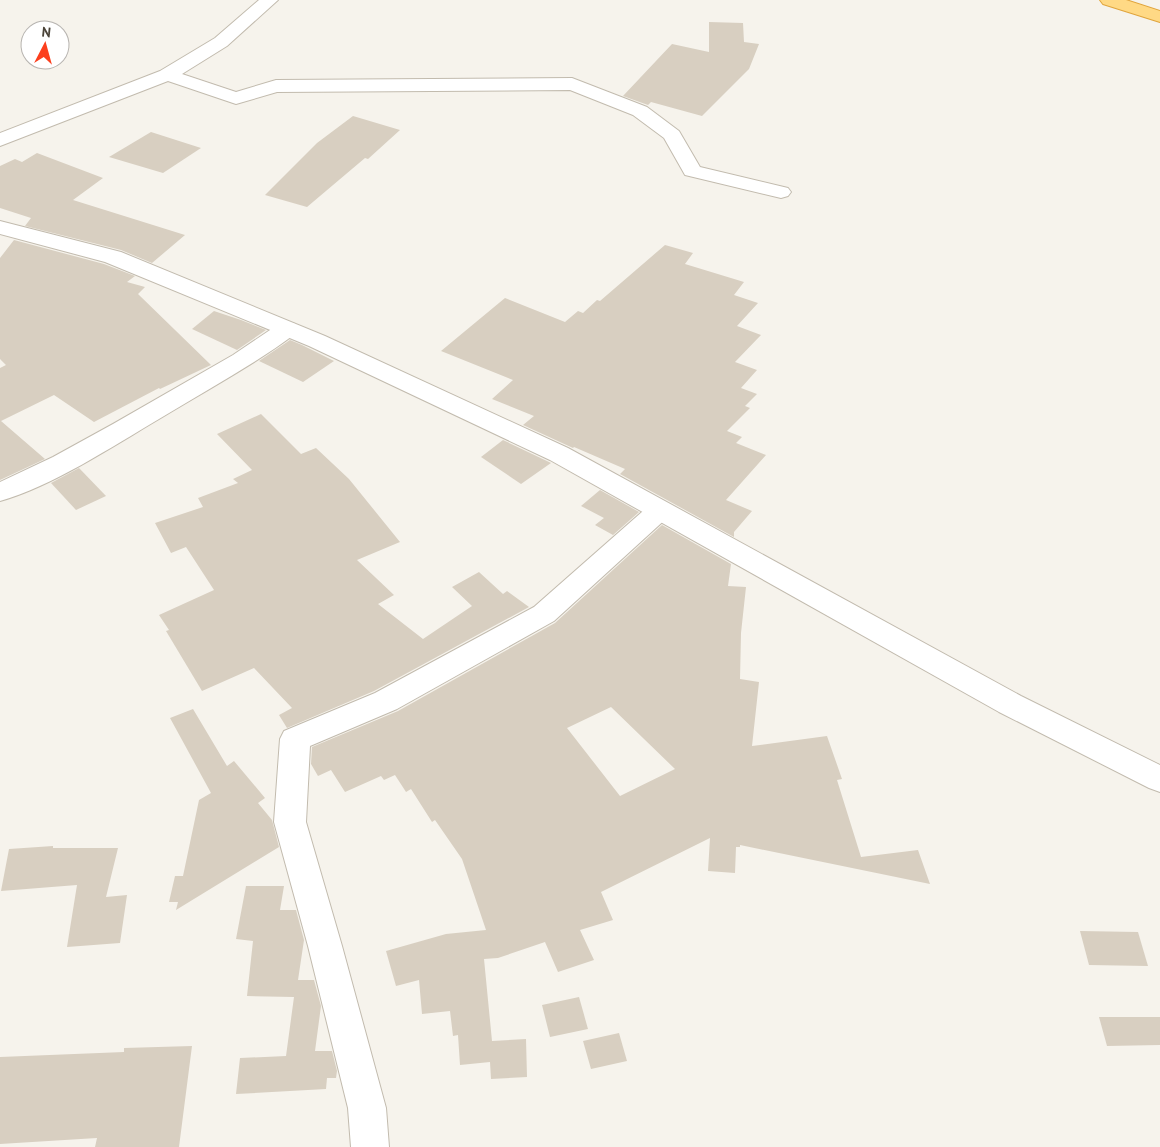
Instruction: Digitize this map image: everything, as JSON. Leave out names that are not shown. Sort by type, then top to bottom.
[{"type":"highway","points":[[1109,0],[1160,17]]},
{"type":"street","points":[[0,140],[167,75],[221,42],[269,0]]},
{"type":"street","points":[[167,75],[236,98],[276,86],[572,84],[640,110],[672,135],[692,171],[781,192]]},
{"type":"street","points":[[0,228],[113,257],[287,329],[559,454],[1010,704],[1160,778]]},
{"type":"street","points":[[0,492],[29,480],[121,431],[252,355],[287,329]]},
{"type":"street","points":[[370,1147],[367,1108],[290,822],[296,739],[386,701],[544,614],[660,510]]},
{"type":"building","points":[[709,22],[743,23],[744,42],[759,44],[749,69],[702,116],[651,102],[648,105],[623,96],[672,44],[709,52]]},
{"type":"building","points":[[353,116],[400,130],[368,159],[365,158],[307,207],[265,195],[317,143]]},
{"type":"building","points":[[151,132],[201,148],[163,173],[109,157]]},
{"type":"building","points":[[37,153],[103,178],[73,200],[185,235],[152,263],[121,250],[25,226],[31,218],[0,208],[0,166],[15,159],[22,162]]},
{"type":"building","points":[[14,240],[104,264],[135,276],[127,282],[145,287],[138,294],[211,365],[159,388],[94,422],[54,395],[1,421],[45,459],[0,480],[0,368],[6,365],[0,359],[0,258]]},
{"type":"building","points":[[665,245],[693,253],[685,264],[744,282],[734,295],[758,303],[737,326],[761,335],[735,362],[757,370],[741,388],[757,394],[745,406],[750,408],[727,431],[742,437],[736,443],[766,455],[726,500],[752,511],[734,532],[734,537],[620,474],[625,469],[523,425],[534,416],[492,399],[513,380],[441,351],[505,298],[565,322],[578,311],[583,313],[597,300],[600,301]]},
{"type":"building","points":[[214,311],[266,330],[237,350],[192,329]]},
{"type":"building","points":[[290,340],[334,361],[303,382],[259,361]]},
{"type":"building","points":[[261,414],[301,454],[316,448],[349,479],[400,542],[357,560],[394,595],[378,604],[423,639],[472,606],[452,587],[479,572],[503,594],[507,591],[529,607],[374,691],[287,728],[279,715],[292,708],[254,668],[202,691],[166,631],[169,630],[159,615],[214,590],[186,547],[171,553],[155,523],[203,507],[198,498],[238,483],[233,479],[252,470],[217,434]]},
{"type":"building","points":[[503,440],[551,463],[521,484],[481,457]]},
{"type":"building","points":[[79,468],[106,496],[76,510],[51,483]]},
{"type":"building","points":[[600,490],[639,512],[613,535],[595,525],[604,518],[581,506]]},
{"type":"building","points":[[662,525],[731,564],[728,586],[746,587],[741,633],[740,679],[759,682],[752,746],[827,736],[842,779],[837,780],[861,857],[918,850],[930,884],[740,845],[740,847],[736,847],[735,873],[708,871],[710,838],[601,892],[613,920],[580,930],[594,960],[558,972],[545,942],[498,958],[484,959],[492,1041],[526,1039],[527,1077],[491,1079],[490,1062],[460,1065],[458,1035],[453,1036],[450,1011],[422,1014],[419,980],[396,986],[386,951],[446,934],[486,930],[462,859],[435,820],[432,822],[411,789],[406,792],[395,775],[384,780],[381,776],[345,792],[331,770],[318,776],[311,764],[312,747],[398,711],[555,623]],"holes":[[[611,707],[675,769],[620,796],[567,728]]]},
{"type":"building","points":[[193,709],[227,766],[234,761],[265,798],[258,803],[272,820],[279,847],[176,910],[178,902],[169,902],[175,876],[183,876],[199,800],[211,793],[170,718]]},
{"type":"building","points":[[53,846],[53,848],[118,848],[106,897],[127,895],[120,943],[67,947],[77,885],[1,891],[9,849]]},
{"type":"building","points":[[246,886],[284,886],[280,910],[296,910],[304,940],[298,980],[314,980],[321,1006],[315,1051],[332,1051],[337,1071],[336,1078],[327,1078],[326,1089],[236,1094],[240,1058],[286,1056],[294,997],[247,996],[253,941],[236,939]]},
{"type":"building","points":[[1080,931],[1138,932],[1148,966],[1089,965]]},
{"type":"building","points":[[579,997],[588,1029],[550,1037],[542,1005]]},
{"type":"building","points":[[1099,1017],[1160,1017],[1160,1045],[1107,1046]]},
{"type":"building","points":[[619,1033],[627,1061],[591,1069],[583,1041]]},
{"type":"building","points":[[192,1046],[179,1147],[95,1147],[97,1138],[0,1144],[0,1057],[124,1052],[124,1048]]}]
